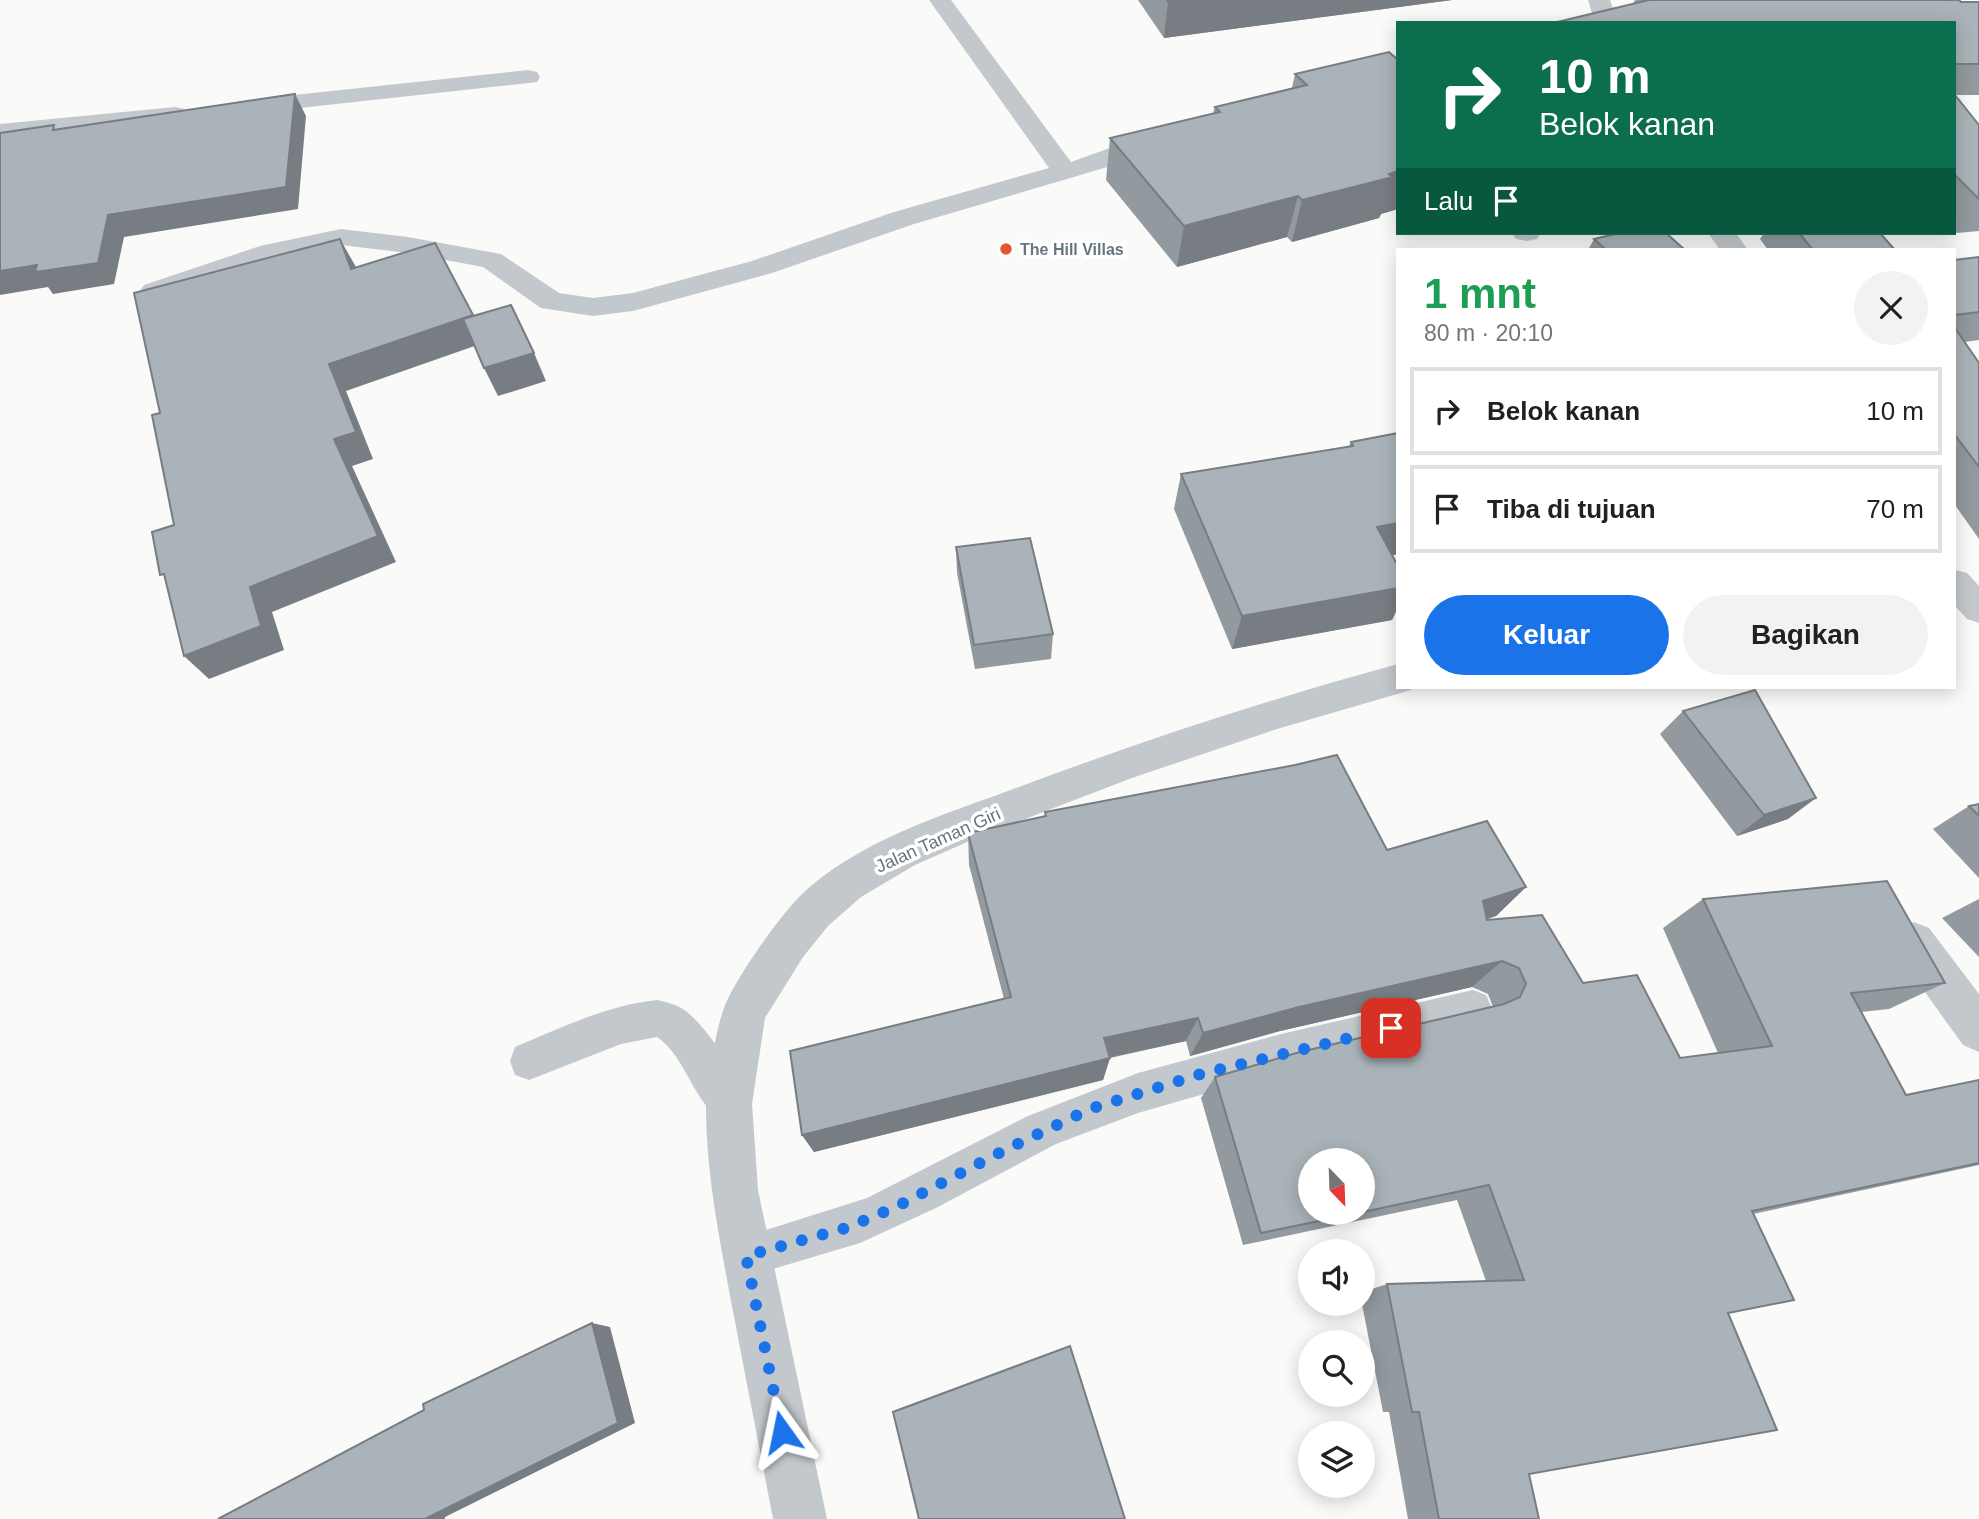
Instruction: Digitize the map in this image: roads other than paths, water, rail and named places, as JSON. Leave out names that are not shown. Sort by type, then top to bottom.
[{"type":"street","points":[[940,0],[1064,171]]},
{"type":"street","points":[[1599,0],[1606,21]]},
{"type":"street","points":[[222,109],[528,77]]},
{"type":"street","points":[[0,132],[195,112]]},
{"type":"street","points":[[154,291],[270,252],[341,237],[408,245],[491,260],[551,301],[593,307],[620,304],[762,267],[904,218],[1101,161],[1176,132]]},
{"type":"street","points":[[1956,584],[1979,609]]},
{"type":"street","name":"Jalan Taman Giri","points":[[791,1515],[733,1191],[729,1104],[744,1012],[805,922],[846,884],[901,852],[969,822],[1123,765],[1277,713],[1396,680]]},
{"type":"street","points":[[1893,913],[1979,1030]]},
{"type":"lane","points":[[746,1256],[846,1228],[896,1207],[1090,1109],[1201,1074],[1473,1008]]},
{"type":"lane","points":[[529,1061],[616,1026],[657,1018],[668,1021],[697,1055],[729,1104]]},
{"type":"place","name":"The Hill Villas","points":[[1006,249]]}]
